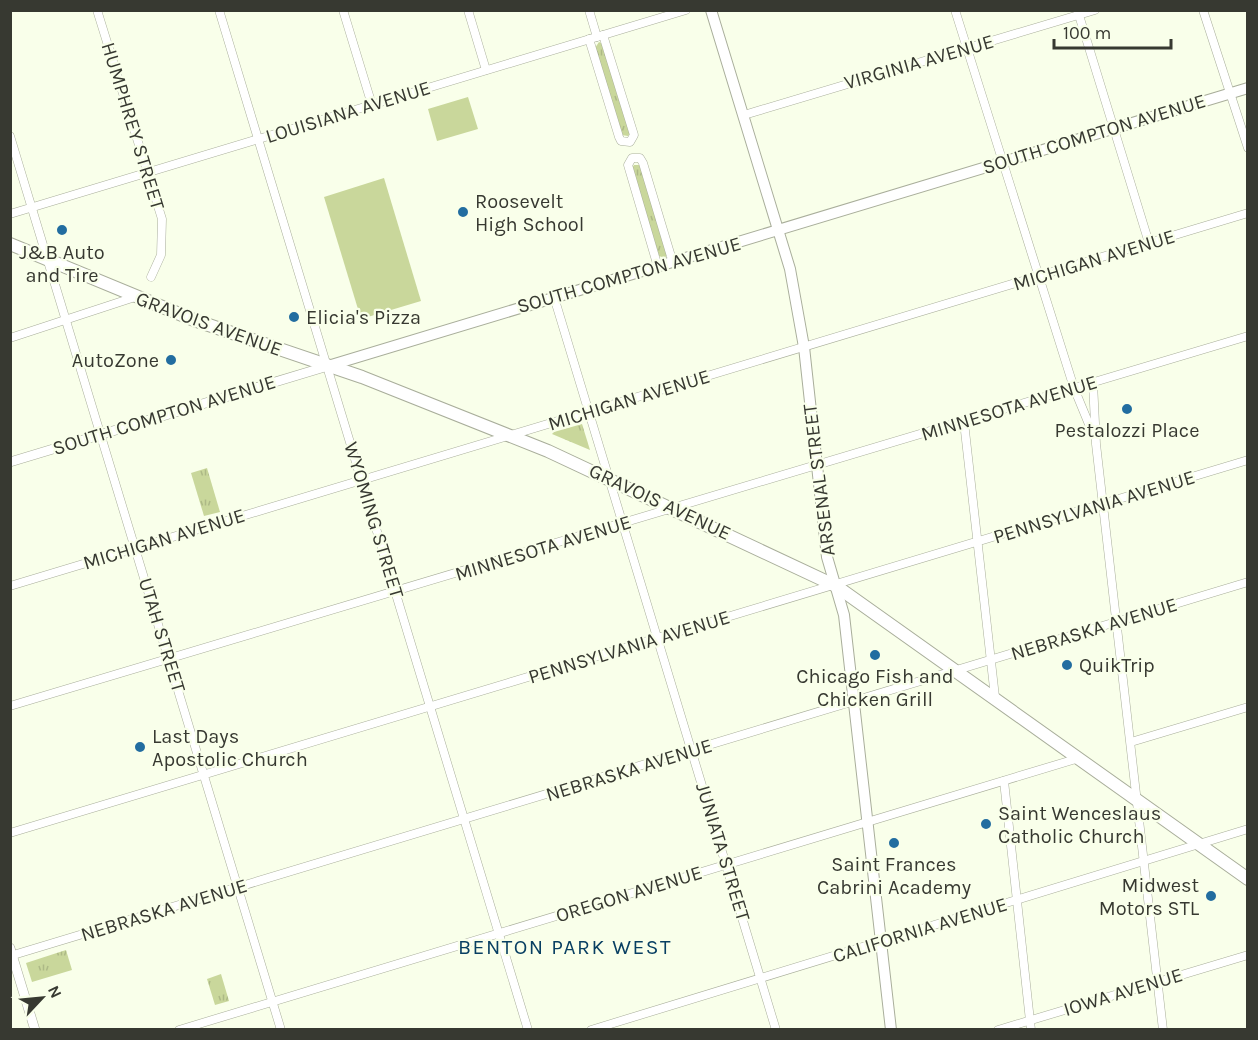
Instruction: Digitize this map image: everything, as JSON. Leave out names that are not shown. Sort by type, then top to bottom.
[{"type":"main road","name":"ARSENAL STREET","points":[[711,10],[780,229],[790,269],[804,347],[827,557],[844,609],[891,1029]]},
{"type":"main road","name":"SOUTH COMPTON AVENUE","points":[[328,366],[1248,88]]},
{"type":"main road","name":"GRAVOIS AVENUE","points":[[10,244],[135,297],[328,366],[510,435],[608,477],[836,585],[1248,879]]},
{"type":"street","name":"HUMPHREY STREET","points":[[97,10],[162,219],[161,255],[151,277]]},
{"type":"street","name":"WYOMING STREET","points":[[219,10],[528,1029]]},
{"type":"street","points":[[343,10],[372,105]]},
{"type":"street","points":[[468,10],[486,70]]},
{"type":"street","points":[[589,10],[619,137],[621,141],[630,142],[633,135],[596,37]]},
{"type":"street","name":"LOUISIANA AVENUE","points":[[10,214],[686,10]]},
{"type":"street","points":[[956,10],[1038,277],[1074,388],[1095,439]]},
{"type":"street","name":"VIRGINIA AVENUE","points":[[744,115],[1078,13],[1095,10]]},
{"type":"street","points":[[1203,10],[1248,148]]},
{"type":"street","points":[[1078,13],[1149,243]]},
{"type":"street","name":"UTAH STREET","points":[[10,136],[281,1029]]},
{"type":"street","points":[[658,267],[628,165],[632,158],[640,158],[643,163],[673,263]]},
{"type":"street","name":"MICHIGAN AVENUE","points":[[10,586],[1248,213]]},
{"type":"street","points":[[10,338],[135,297]]},
{"type":"street","name":"JUNIATA STREET","points":[[554,297],[776,1029]]},
{"type":"street","name":"MINNESOTA AVENUE","points":[[10,706],[817,467],[1248,336]]},
{"type":"street","name":"SOUTH COMPTON AVENUE","points":[[10,462],[328,366]]},
{"type":"street","points":[[1093,382],[1095,439],[1163,1029]]},
{"type":"street","points":[[964,422],[995,697]]},
{"type":"street","name":"PENNSYLVANIA AVENUE","points":[[10,833],[1248,460]]},
{"type":"street","name":"NEBRASKA AVENUE","points":[[11,953],[238,888],[1248,582]]},
{"type":"street","points":[[1131,742],[1248,707]]},
{"type":"street","name":"OREGON AVENUE","points":[[179,1029],[1079,758]]},
{"type":"street","points":[[1004,781],[1031,1029]]},
{"type":"street","name":"CALIFORNIA AVENUE","points":[[591,1029],[1248,829]]},
{"type":"street","points":[[11,953],[35,1029]]},
{"type":"street","name":"IOWA AVENUE","points":[[998,1029],[1248,955]]},
{"type":"green space","points":[[599,42],[603,44],[630,133],[628,136],[622,135],[595,48]]},
{"type":"green space","points":[[468,97],[478,129],[437,141],[428,109]]},
{"type":"green space","points":[[634,165],[640,165],[667,254],[665,258],[659,256],[632,168]]},
{"type":"green space","points":[[384,178],[421,301],[361,319],[324,197]]},
{"type":"green space","points":[[582,424],[590,450],[552,434],[554,432]]},
{"type":"green space","points":[[207,468],[220,512],[204,516],[191,473]]},
{"type":"green space","points":[[66,950],[72,970],[32,982],[26,963]]},
{"type":"green space","points":[[221,974],[229,1001],[215,1005],[207,979]]},
{"type":"place","name":"Roosevelt High School","points":[[463,212]]},
{"type":"place","name":"J&B Auto and Tire","points":[[62,230]]},
{"type":"place","name":"Elicia's Pizza","points":[[294,317]]},
{"type":"place","name":"AutoZone","points":[[171,360]]},
{"type":"place","name":"Pestalozzi Place","points":[[1127,409]]},
{"type":"place","name":"Chicago Fish and Chicken Grill","points":[[875,655]]},
{"type":"place","name":"QuikTrip","points":[[1067,665]]},
{"type":"place","name":"Last Days Apostolic Church","points":[[140,747]]},
{"type":"place","name":"Saint Wenceslaus Catholic Church","points":[[986,824]]},
{"type":"place","name":"Saint Frances Cabrini Academy","points":[[894,843]]},
{"type":"place","name":"Midwest Motors STL","points":[[1211,896]]},
{"type":"district","name":"BENTON PARK WEST","points":[[565,947]]}]
